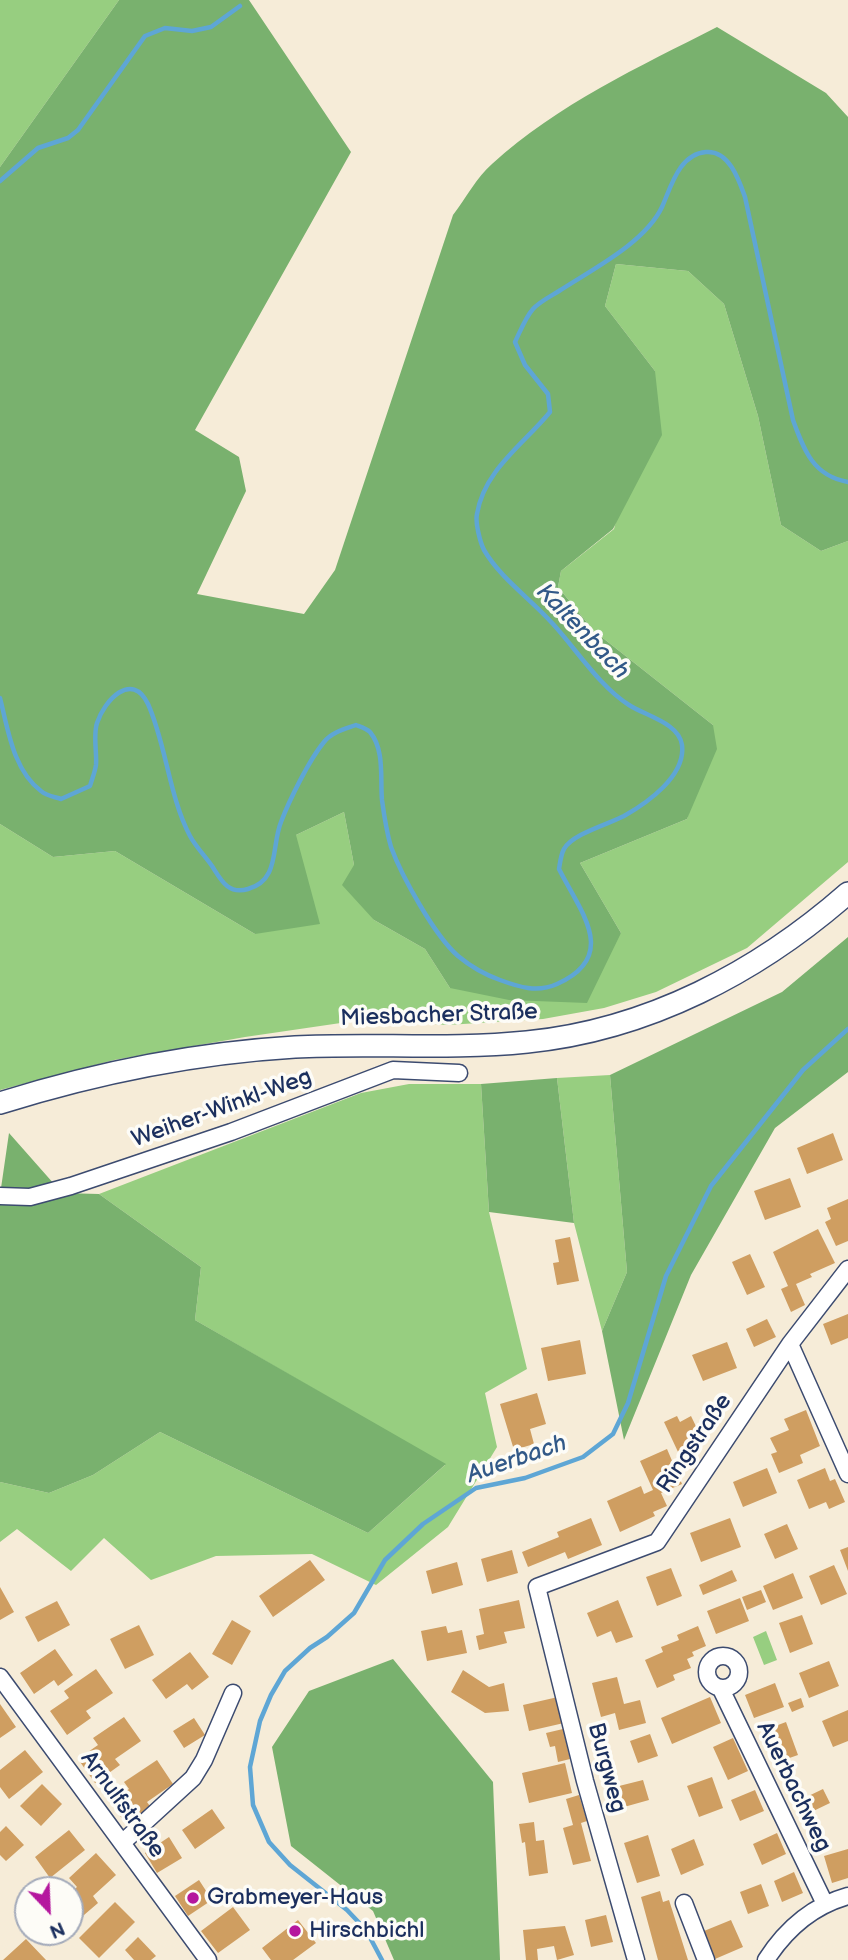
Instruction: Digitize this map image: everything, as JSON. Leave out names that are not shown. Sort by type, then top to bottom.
[{"type":"main road","name":"Miesbacher Straße","points":[[0,1103],[61,1084],[140,1066],[218,1054],[294,1047],[517,1043],[607,1027],[680,1001],[731,978],[774,952],[848,893]]},
{"type":"street","name":"Weiher-Winkl-Weg","points":[[0,1196],[30,1197],[71,1186],[231,1132],[393,1070],[459,1073]]},
{"type":"street","name":"Ringstraße","points":[[537,1587],[657,1542],[790,1344],[848,1269]]},
{"type":"street","points":[[790,1344],[848,1475]]},
{"type":"street","name":"Burgweg","points":[[537,1587],[585,1781],[636,1960]]},
{"type":"street","name":"Arnulfstraße","points":[[0,1676],[208,1960]]},
{"type":"street","name":"Auerbachweg","points":[[721,1689],[825,1904]]},
{"type":"street","points":[[122,1843],[193,1778],[204,1760],[233,1693]]},
{"type":"street","points":[[766,1960],[790,1928],[825,1904],[848,1896]]},
{"type":"street","points":[[684,1903],[706,1960]]},
{"type":"green space","points":[[0,0],[119,0],[0,167]]},
{"type":"green space","points":[[119,0],[249,0],[351,152],[195,430],[239,457],[246,491],[197,594],[304,614],[335,570],[453,215],[476,181],[492,164],[544,123],[572,105],[717,27],[826,93],[848,117],[848,541],[821,551],[781,525],[758,416],[724,304],[688,271],[616,264],[605,306],[655,371],[662,435],[613,529],[561,571],[558,587],[594,631],[713,725],[717,749],[687,819],[580,863],[621,933],[587,1003],[509,1000],[450,988],[425,949],[374,920],[342,885],[354,865],[344,812],[296,835],[320,924],[255,934],[115,851],[53,857],[0,824],[0,167]]},
{"type":"green space","points":[[616,264],[688,271],[724,304],[758,416],[781,525],[821,551],[848,541],[848,862],[747,948],[656,992],[604,1008],[543,1019],[447,1025],[368,1019],[114,1060],[0,1090],[0,824],[53,857],[115,851],[255,934],[296,835],[344,812],[354,865],[374,920],[425,949],[450,988],[621,933],[580,863],[687,819],[713,725],[594,631],[558,587],[561,571],[614,529],[655,371],[605,306]]},
{"type":"green space","points":[[848,937],[848,1072],[775,1128],[691,1275],[624,1440],[602,1331],[627,1272],[610,1075],[782,992]]},
{"type":"green space","points":[[610,1075],[627,1272],[602,1331],[574,1223],[557,1078]]},
{"type":"green space","points":[[557,1078],[574,1223],[489,1212],[481,1084]]},
{"type":"green space","points":[[409,1084],[481,1084],[489,1212],[527,1369],[485,1393],[497,1447],[448,1527],[376,1585],[312,1554],[216,1556],[151,1580],[104,1538],[71,1571],[17,1529],[0,1542],[0,1482],[49,1493],[93,1475],[160,1432],[368,1533],[445,1465],[195,1320],[201,1267],[99,1194],[361,1093]]},
{"type":"green space","points":[[9,1133],[62,1193],[99,1194],[201,1267],[195,1320],[446,1464],[368,1533],[160,1432],[93,1475],[49,1493],[0,1482],[0,1195]]},
{"type":"green space","points":[[766,1631],[777,1660],[764,1665],[753,1637]]},
{"type":"green space","points":[[393,1659],[493,1782],[500,1960],[394,1960],[373,1911],[291,1846],[272,1747],[309,1691]]},
{"type":"building","points":[[833,1133],[843,1160],[807,1174],[797,1148]]},
{"type":"building","points":[[790,1178],[801,1207],[765,1220],[754,1191]]},
{"type":"building","points":[[848,1199],[848,1241],[836,1246],[825,1222],[831,1219],[827,1208]]},
{"type":"building","points":[[818,1229],[835,1263],[810,1274],[812,1277],[796,1284],[805,1305],[791,1312],[781,1289],[788,1286],[773,1252]]},
{"type":"building","points":[[570,1237],[579,1281],[557,1285],[553,1263],[559,1262],[555,1240]]},
{"type":"building","points":[[750,1254],[765,1287],[747,1295],[732,1262]]},
{"type":"building","points":[[848,1314],[848,1338],[831,1345],[823,1324]]},
{"type":"building","points":[[767,1319],[776,1337],[754,1347],[746,1329]]},
{"type":"building","points":[[580,1340],[586,1374],[548,1381],[541,1348]]},
{"type":"building","points":[[727,1342],[737,1368],[703,1381],[692,1355]]},
{"type":"building","points":[[537,1393],[546,1424],[530,1429],[534,1444],[514,1450],[500,1404]]},
{"type":"building","points":[[806,1410],[820,1446],[800,1455],[803,1463],[779,1473],[771,1454],[777,1452],[770,1438],[789,1430],[784,1419]]},
{"type":"building","points":[[677,1416],[680,1422],[691,1416],[704,1443],[679,1454],[664,1422]]},
{"type":"building","points":[[667,1449],[682,1484],[661,1493],[667,1506],[653,1512],[655,1516],[620,1532],[607,1501],[641,1486],[644,1494],[653,1490],[640,1461]]},
{"type":"building","points":[[767,1468],[777,1493],[743,1507],[733,1482]]},
{"type":"building","points":[[825,1468],[830,1481],[835,1479],[845,1502],[829,1509],[826,1502],[809,1509],[797,1480]]},
{"type":"building","points":[[591,1518],[602,1545],[568,1559],[565,1552],[528,1567],[522,1552],[559,1537],[557,1532]]},
{"type":"building","points":[[730,1518],[741,1547],[701,1562],[690,1533]]},
{"type":"building","points":[[787,1524],[798,1549],[775,1559],[764,1534]]},
{"type":"building","points":[[848,1547],[848,1571],[840,1550]]},
{"type":"building","points":[[512,1550],[518,1573],[487,1582],[481,1559]]},
{"type":"building","points":[[310,1560],[325,1580],[273,1617],[259,1596]]},
{"type":"building","points":[[457,1562],[463,1585],[432,1594],[426,1571]]},
{"type":"building","points":[[834,1565],[847,1594],[821,1605],[809,1576]]},
{"type":"building","points":[[671,1568],[682,1596],[657,1606],[646,1577]]},
{"type":"building","points":[[732,1570],[737,1581],[703,1595],[699,1585]]},
{"type":"building","points":[[793,1573],[803,1598],[773,1610],[763,1586]]},
{"type":"building","points":[[0,1587],[14,1612],[0,1620]]},
{"type":"building","points":[[761,1590],[766,1602],[747,1610],[742,1597]]},
{"type":"building","points":[[740,1598],[749,1621],[716,1634],[707,1611]]},
{"type":"building","points":[[519,1600],[525,1628],[504,1632],[507,1643],[479,1650],[476,1636],[484,1634],[479,1609]]},
{"type":"building","points":[[618,1600],[633,1637],[616,1643],[611,1631],[597,1637],[587,1613]]},
{"type":"building","points":[[57,1601],[70,1625],[38,1642],[25,1617]]},
{"type":"building","points":[[802,1615],[813,1644],[790,1653],[779,1623]]},
{"type":"building","points":[[232,1620],[251,1631],[232,1665],[212,1654]]},
{"type":"building","points":[[139,1625],[154,1655],[125,1669],[110,1639]]},
{"type":"building","points":[[446,1626],[448,1633],[462,1630],[467,1653],[427,1661],[421,1631]]},
{"type":"building","points":[[698,1626],[706,1646],[692,1652],[694,1656],[687,1659],[691,1668],[673,1675],[675,1680],[657,1688],[645,1660],[663,1652],[661,1647],[679,1640],[677,1635]]},
{"type":"building","points":[[55,1649],[73,1675],[58,1686],[54,1680],[34,1694],[20,1673]]},
{"type":"building","points":[[190,1652],[209,1677],[192,1690],[187,1684],[166,1699],[152,1680]]},
{"type":"building","points":[[829,1661],[839,1686],[809,1698],[799,1673]]},
{"type":"building","points":[[96,1669],[113,1693],[86,1711],[91,1718],[67,1735],[50,1711],[69,1698],[64,1691]]},
{"type":"building","points":[[463,1670],[489,1687],[504,1683],[509,1711],[485,1713],[451,1692]]},
{"type":"building","points":[[617,1677],[624,1704],[640,1700],[646,1723],[619,1730],[615,1713],[601,1717],[592,1683]]},
{"type":"building","points":[[775,1683],[784,1707],[754,1718],[745,1695]]},
{"type":"building","points":[[558,1697],[564,1723],[529,1731],[523,1705]]},
{"type":"building","points":[[710,1697],[721,1723],[672,1744],[661,1718]]},
{"type":"building","points":[[801,1698],[804,1707],[792,1712],[788,1703]]},
{"type":"building","points":[[0,1704],[16,1727],[0,1738]]},
{"type":"building","points":[[848,1710],[848,1741],[833,1747],[822,1721]]},
{"type":"building","points":[[124,1717],[141,1741],[115,1759],[120,1765],[95,1783],[78,1759],[98,1745],[93,1738]]},
{"type":"building","points":[[194,1718],[205,1735],[184,1748],[173,1731]]},
{"type":"building","points":[[786,1722],[798,1755],[775,1763],[762,1731]]},
{"type":"building","points":[[563,1729],[570,1759],[558,1762],[555,1746],[550,1747],[546,1733]]},
{"type":"building","points":[[650,1734],[658,1756],[638,1763],[630,1741]]},
{"type":"building","points":[[733,1738],[748,1771],[728,1780],[713,1747]]},
{"type":"building","points":[[25,1750],[43,1772],[9,1799],[0,1787],[0,1770]]},
{"type":"building","points":[[157,1760],[173,1784],[147,1802],[152,1809],[127,1826],[111,1802],[129,1789],[124,1782]]},
{"type":"building","points":[[565,1763],[572,1793],[529,1803],[522,1773]]},
{"type":"building","points":[[712,1777],[723,1808],[699,1817],[687,1786]]},
{"type":"building","points":[[643,1780],[649,1800],[624,1807],[619,1786]]},
{"type":"building","points":[[42,1784],[62,1804],[41,1826],[20,1806]]},
{"type":"building","points":[[823,1789],[830,1803],[805,1815],[798,1801]]},
{"type":"building","points":[[755,1790],[764,1811],[740,1821],[731,1800]]},
{"type":"building","points":[[579,1795],[587,1821],[581,1823],[591,1861],[573,1865],[563,1828],[573,1825],[566,1799]]},
{"type":"building","points":[[212,1809],[225,1828],[195,1849],[182,1830]]},
{"type":"building","points":[[534,1822],[536,1841],[544,1840],[548,1873],[529,1876],[525,1842],[522,1843],[519,1824]]},
{"type":"building","points":[[6,1826],[24,1845],[6,1861],[0,1855],[0,1832]]},
{"type":"building","points":[[69,1830],[85,1850],[52,1876],[49,1876],[35,1857]]},
{"type":"building","points":[[777,1833],[786,1854],[762,1865],[753,1844]]},
{"type":"building","points":[[648,1835],[660,1876],[637,1883],[624,1843]]},
{"type":"building","points":[[169,1837],[182,1858],[157,1873],[145,1853]]},
{"type":"building","points":[[694,1839],[704,1865],[681,1875],[671,1849]]},
{"type":"building","points":[[848,1849],[848,1878],[832,1883],[824,1856]]},
{"type":"building","points":[[96,1853],[116,1875],[93,1896],[98,1903],[84,1915],[84,1876],[71,1876]]},
{"type":"building","points":[[794,1872],[803,1893],[782,1902],[774,1881]]},
{"type":"building","name":"Grabmeyer-Haus","points":[[199,1880],[212,1900],[188,1916],[175,1896]]},
{"type":"building","points":[[761,1884],[769,1906],[748,1914],[740,1892]]},
{"type":"building","points":[[660,1891],[663,1902],[669,1900],[688,1960],[658,1960],[641,1897]]},
{"type":"building","points":[[115,1902],[135,1922],[99,1958],[84,1943],[84,1933]]},
{"type":"building","points":[[233,1907],[250,1930],[218,1953],[201,1931]]},
{"type":"building","points":[[606,1915],[613,1942],[591,1947],[585,1920]]},
{"type":"building","name":"Hirschbichl","points":[[298,1920],[316,1943],[293,1960],[271,1960],[262,1948]]},
{"type":"building","points":[[731,1920],[743,1947],[715,1959],[704,1931]]},
{"type":"building","points":[[565,1926],[574,1955],[557,1960],[554,1946],[537,1949],[538,1960],[526,1960],[523,1930]]},
{"type":"building","points":[[138,1937],[156,1956],[151,1960],[134,1960],[125,1950]]},
{"type":"building","points":[[18,1946],[33,1946],[46,1960],[3,1960]]},
{"type":"waterway","points":[[0,181],[38,148],[68,138],[78,130],[145,36],[165,28],[192,31],[211,27],[240,6]]},
{"type":"waterway","name":"Kaltenbach","points":[[0,698],[9,736],[24,772],[43,793],[61,799],[90,786],[96,765],[96,728],[101,714],[112,698],[127,689],[142,694],[154,720],[177,804],[190,836],[222,881],[235,890],[258,885],[270,870],[285,813],[306,770],[324,742],[335,733],[356,725],[366,729],[375,739],[380,756],[382,800],[391,847],[411,889],[439,935],[458,956],[489,976],[521,987],[550,987],[576,973],[587,960],[591,946],[590,932],[584,916],[559,869],[564,849],[575,839],[624,816],[654,796],[678,767],[682,745],[675,731],[629,705],[608,688],[553,624],[499,570],[482,546],[477,514],[481,498],[496,471],[550,412],[548,394],[525,365],[515,342],[528,317],[542,302],[616,255],[643,232],[662,207],[677,173],[697,154],[706,152],[721,156],[736,175],[745,197],[793,420],[801,442],[818,468],[836,479],[848,482]]},
{"type":"waterway","name":"Auerbach","points":[[382,1960],[366,1930],[347,1910],[290,1865],[269,1842],[253,1805],[250,1767],[260,1721],[271,1695],[285,1671],[354,1613],[385,1560],[423,1524],[476,1488],[525,1478],[583,1457],[613,1434],[628,1403],[666,1276],[711,1186],[803,1070],[848,1029]]},
{"type":"place","name":"Grabmeyer-Haus","points":[[193,1898]]},
{"type":"place","name":"Hirschbichl","points":[[295,1931]]}]
